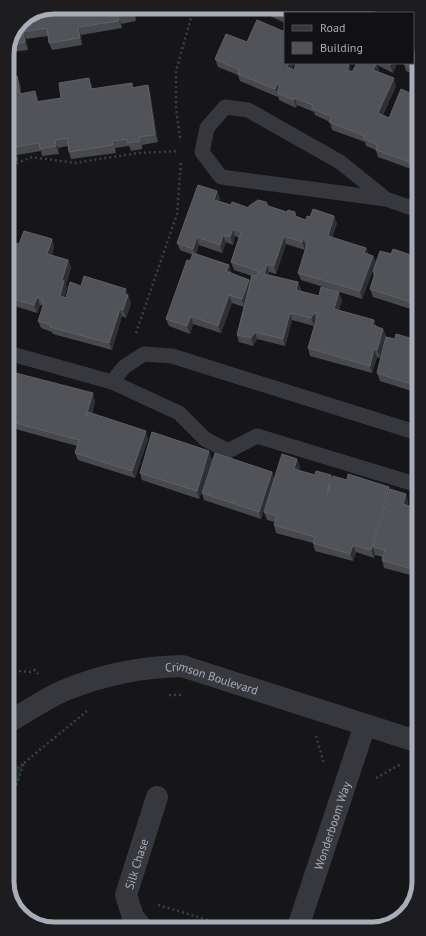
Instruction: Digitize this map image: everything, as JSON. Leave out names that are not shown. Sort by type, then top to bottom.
[{"type":"street","name":"Crimson Boulevard","points":[[14,719],[68,689],[118,672],[149,667],[182,666],[412,740]]},
{"type":"street","name":"Wonderboom Way","points":[[300,922],[365,725]]},
{"type":"street","name":"Silk Chase","points":[[137,922],[133,917],[126,896],[157,797]]},
{"type":"lane","points":[[386,199],[340,162],[248,110],[225,107],[207,128],[202,152],[221,177],[386,199],[412,208]]},
{"type":"lane","points":[[112,382],[124,366],[144,354],[172,356],[412,431]]},
{"type":"lane","points":[[14,355],[112,382],[179,413],[205,439],[228,451],[257,436],[412,483]]},
{"type":"path","points":[[124,366],[177,214],[182,151],[176,108],[176,71],[192,14]]},
{"type":"path","points":[[14,164],[32,157],[75,163],[138,153],[182,151],[202,152]]},
{"type":"path","points":[[162,694],[184,695]]},
{"type":"path","points":[[14,770],[89,710]]},
{"type":"path","points":[[314,731],[326,770]]},
{"type":"path","points":[[14,791],[24,763]]},
{"type":"shaded area","points":[[24,763],[14,795],[14,770]]},
{"type":"building","points":[[134,14],[118,16],[119,21],[78,27],[80,38],[49,43],[47,28],[23,32],[25,42],[15,44],[18,36],[28,24],[39,17],[46,15]]},
{"type":"building","points":[[257,20],[284,32],[284,64],[288,64],[287,67],[294,70],[296,64],[347,64],[349,65],[347,70],[352,72],[356,64],[376,64],[373,70],[394,78],[378,113],[389,118],[401,89],[412,94],[412,165],[409,164],[410,162],[376,150],[377,145],[363,138],[365,136],[329,122],[332,117],[312,108],[313,105],[295,98],[294,100],[277,93],[280,84],[278,83],[275,89],[238,74],[240,70],[215,59],[226,34],[247,42]]},
{"type":"building","points":[[404,64],[412,64],[412,68]]},
{"type":"building","points":[[17,76],[20,94],[35,91],[37,102],[61,98],[59,83],[89,78],[91,89],[132,83],[132,88],[148,85],[155,135],[139,137],[140,141],[128,143],[127,139],[112,141],[113,145],[69,152],[67,138],[55,140],[56,146],[40,149],[39,143],[15,147],[16,154],[14,154],[14,77]]},
{"type":"building","points":[[198,185],[217,191],[214,200],[231,205],[232,202],[249,208],[249,206],[258,200],[266,202],[268,206],[287,212],[288,210],[295,212],[295,216],[306,220],[307,216],[310,217],[313,209],[334,216],[328,236],[366,248],[364,253],[373,256],[360,291],[298,273],[308,241],[303,239],[302,242],[284,236],[274,266],[267,264],[264,274],[298,282],[296,290],[319,296],[321,287],[339,292],[334,309],[374,320],[372,325],[383,329],[377,350],[374,349],[370,366],[308,348],[318,314],[314,313],[311,318],[290,313],[283,339],[255,332],[251,338],[237,335],[252,275],[257,276],[258,272],[261,272],[231,262],[241,232],[233,229],[230,237],[223,235],[220,245],[197,237],[193,249],[177,243]]},
{"type":"building","points":[[24,231],[52,239],[47,254],[68,260],[62,280],[64,281],[60,296],[66,298],[70,282],[81,286],[84,276],[126,289],[124,294],[128,295],[123,310],[120,309],[109,343],[50,327],[51,325],[38,321],[44,303],[41,302],[42,299],[37,297],[34,305],[14,299],[14,243],[19,244]]},
{"type":"building","points":[[393,249],[412,255],[412,302],[370,289],[375,273],[373,272],[380,251],[391,254]]},
{"type":"building","points":[[193,253],[229,265],[226,271],[249,280],[242,299],[229,295],[218,326],[191,316],[187,326],[166,319],[187,260],[190,261]]},
{"type":"building","points":[[396,334],[412,339],[412,384],[377,373],[386,337],[395,339]]},
{"type":"building","points":[[14,373],[93,393],[86,416],[88,412],[146,431],[132,471],[75,453],[79,440],[14,423]]},
{"type":"building","points":[[152,432],[209,451],[197,491],[140,473]]},
{"type":"building","points":[[215,453],[272,472],[259,512],[202,493]]},
{"type":"building","points":[[282,454],[297,459],[294,469],[315,475],[316,471],[331,475],[327,495],[333,476],[347,480],[348,474],[389,487],[371,550],[353,545],[350,554],[313,543],[315,537],[274,525],[277,516],[264,512]]},
{"type":"building","points":[[390,489],[406,494],[403,504],[412,507],[412,569],[382,560],[385,550],[373,547]]}]
